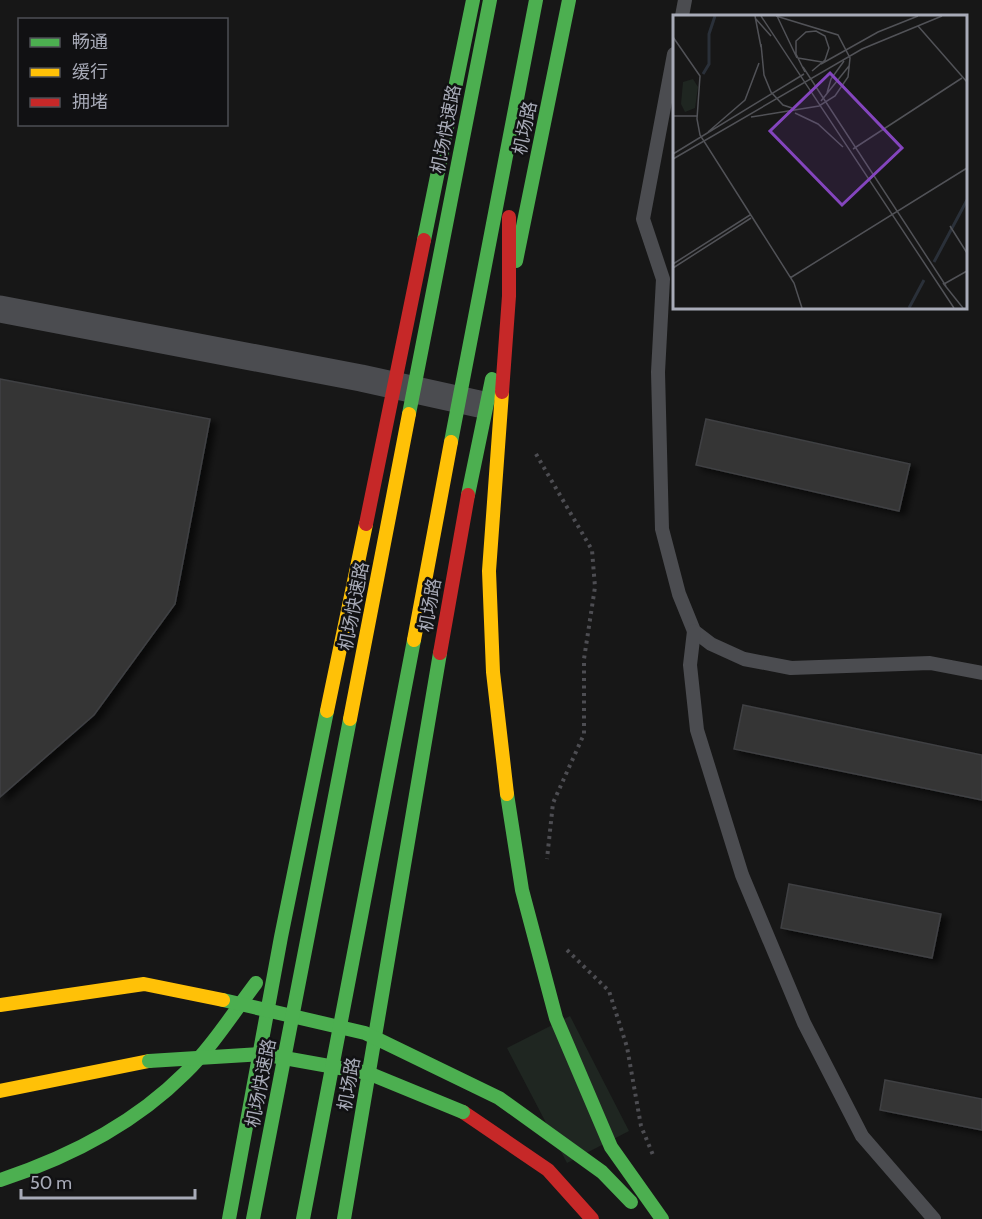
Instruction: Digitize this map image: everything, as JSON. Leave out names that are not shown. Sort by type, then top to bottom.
[{"type":"main road","points":[[229,1219],[281,937],[473,0]]},
{"type":"main road","name":"机场快速路","points":[[253,1219],[490,0]]},
{"type":"main road","points":[[303,1219],[536,0]]},
{"type":"main road","name":"机场路","points":[[344,1219],[456,556],[569,0]]},
{"type":"main road","points":[[508,142],[509,296],[489,571],[493,672],[502,761],[522,890],[556,1018],[611,1147],[662,1219]]},
{"type":"main road","points":[[0,1180],[39,1167],[120,1126],[186,1073],[254,985],[281,937]]},
{"type":"main road","points":[[0,1005],[144,984],[248,1005],[365,1033],[499,1098],[602,1172],[646,1219]]},
{"type":"main road","points":[[0,1091],[148,1061],[262,1054],[368,1073],[463,1112],[548,1170],[592,1219]]},
{"type":"street","points":[[0,309],[395,385],[486,406]]},
{"type":"lane","points":[[682,15],[685,0]]},
{"type":"lane","points":[[673,64],[643,219],[663,279],[658,372],[662,529],[679,594],[694,631],[690,665],[697,730],[742,874],[804,1023],[862,1136],[934,1219]]},
{"type":"lane","points":[[694,631],[711,644],[744,659],[791,668],[930,663],[982,673]]},
{"type":"path","points":[[536,454],[592,550],[595,586],[584,659],[584,734],[553,803],[546,870]]},
{"type":"path","points":[[562,945],[609,991],[627,1047],[641,1126],[654,1158]]},
{"type":"shaded area","points":[[570,1016],[629,1131],[567,1163],[507,1048]]},
{"type":"building","points":[[0,379],[210,419],[175,604],[94,715],[0,797]]},
{"type":"building","points":[[706,419],[910,464],[899,511],[696,465]]},
{"type":"building","points":[[743,705],[982,755],[982,800],[734,749]]},
{"type":"building","points":[[789,884],[941,914],[932,958],[781,928]]},
{"type":"building","points":[[885,1080],[982,1099],[982,1130],[880,1110]]},
{"type":"traffic: fast","points":[[424,240],[473,0]]},
{"type":"traffic: fast","points":[[409,414],[490,0]]},
{"type":"traffic: fast","points":[[451,442],[536,0]]},
{"type":"traffic: fast","points":[[516,261],[569,0]]},
{"type":"traffic: fast","points":[[468,495],[492,379]]},
{"type":"traffic: fast","points":[[303,1219],[414,640]]},
{"type":"traffic: fast","points":[[344,1219],[440,653]]},
{"type":"traffic: fast","points":[[229,1219],[281,937],[327,711]]},
{"type":"traffic: fast","points":[[253,1219],[350,719]]},
{"type":"traffic: fast","points":[[507,794],[522,890],[556,1018],[611,1147],[662,1219]]},
{"type":"traffic: fast","points":[[0,1180],[75,1150],[144,1108],[195,1063],[256,983]]},
{"type":"traffic: fast","points":[[223,1000],[365,1033],[499,1098],[602,1172],[631,1202]]},
{"type":"traffic: fast","points":[[149,1061],[262,1054],[368,1073],[463,1112]]},
{"type":"traffic: slow","points":[[502,392],[489,571],[493,672],[507,794]]},
{"type":"traffic: slow","points":[[350,719],[409,414]]},
{"type":"traffic: slow","points":[[414,640],[451,442]]},
{"type":"traffic: slow","points":[[327,711],[366,524]]},
{"type":"traffic: slow","points":[[0,1005],[144,984],[223,1000]]},
{"type":"traffic: slow","points":[[0,1091],[149,1061]]},
{"type":"traffic: jam","points":[[502,392],[509,296],[509,217]]},
{"type":"traffic: jam","points":[[366,524],[424,240]]},
{"type":"traffic: jam","points":[[440,653],[468,495]]},
{"type":"traffic: jam","points":[[463,1112],[548,1170],[592,1219]]}]
